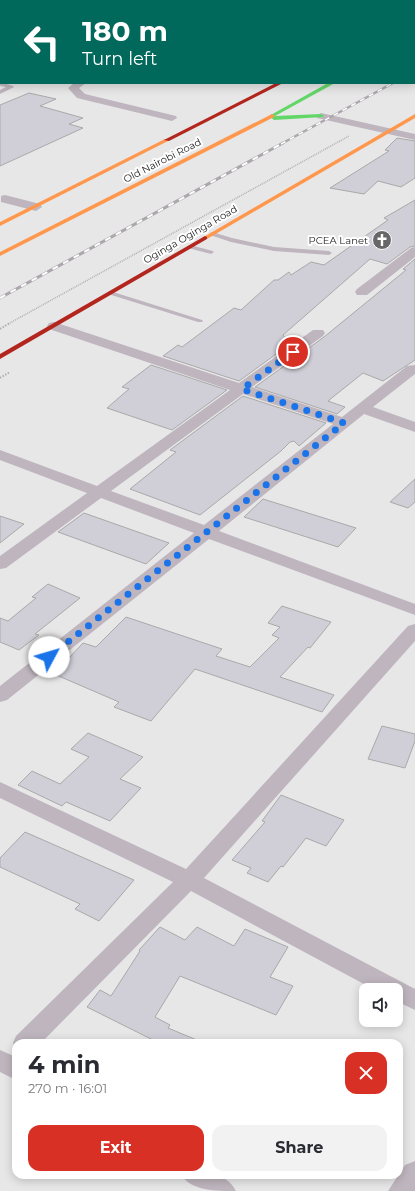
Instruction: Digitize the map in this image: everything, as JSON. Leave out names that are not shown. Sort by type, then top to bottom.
[{"type":"main road","name":"Old Nairobi Road","points":[[0,224],[278,84]]},
{"type":"main road","name":"Old Nairobi Road","points":[[0,254],[266,119],[330,84]]},
{"type":"main road","points":[[316,92],[313,106],[321,116]]},
{"type":"main road","points":[[266,119],[294,116],[321,116]]},
{"type":"main road","name":"Oginga Oginga Road","points":[[0,357],[62,328],[113,294],[194,248],[415,116]]},
{"type":"main road","points":[[8,240],[31,238]]},
{"type":"street","points":[[79,84],[73,88],[82,96],[172,118]]},
{"type":"street","points":[[321,116],[415,136]]},
{"type":"street","points":[[5,199],[36,206]]},
{"type":"street","points":[[362,292],[415,252]]},
{"type":"street","points":[[62,328],[344,423]]},
{"type":"street","points":[[0,564],[318,333]]},
{"type":"street","points":[[0,696],[412,369]]},
{"type":"street","points":[[361,408],[415,427]]},
{"type":"street","points":[[0,455],[415,610]]},
{"type":"street","points":[[29,1039],[189,880],[415,630]]},
{"type":"street","points":[[0,789],[189,880],[415,1000]]},
{"type":"street","points":[[402,1191],[415,1173]]},
{"type":"street","points":[[202,1179],[222,1191]]},
{"type":"lane","points":[[0,84],[11,87],[0,92]]},
{"type":"lane","points":[[215,235],[274,249],[330,253]]},
{"type":"lane","points":[[194,248],[210,252]]},
{"type":"lane","points":[[113,294],[200,321]]},
{"type":"path","points":[[0,329],[336,142],[369,126]]},
{"type":"building","points":[[29,93],[56,99],[40,106],[83,118],[69,124],[83,128],[0,166],[0,105]]},
{"type":"building","points":[[397,138],[415,141],[415,178],[401,187],[378,181],[364,194],[330,188],[389,151],[385,150]]},
{"type":"building","points":[[415,200],[415,246],[410,247],[387,264],[370,259],[283,335],[290,344],[239,381],[163,356],[178,345],[182,347],[234,308],[241,310],[274,280],[278,280],[289,272],[291,275],[311,262],[324,265],[388,220],[384,218]]},
{"type":"building","points":[[415,259],[415,360],[383,381],[363,373],[328,401],[345,407],[337,414],[255,387],[324,337],[406,270],[403,269]]},
{"type":"building","points":[[151,365],[227,390],[172,430],[107,408],[129,389],[122,387]]},
{"type":"building","points":[[243,396],[326,423],[299,446],[294,441],[290,442],[281,451],[200,515],[130,489],[176,452],[170,450]]},
{"type":"building","points":[[415,479],[415,502],[408,508],[390,502]]},
{"type":"building","points":[[263,499],[356,528],[338,547],[244,517]]},
{"type":"building","points":[[84,513],[169,543],[146,564],[58,532]]},
{"type":"building","points":[[0,516],[24,524],[0,543]]},
{"type":"building","points":[[48,584],[80,598],[35,634],[39,635],[19,650],[0,642],[0,618],[8,621],[36,598],[32,597]]},
{"type":"building","points":[[282,606],[331,622],[310,648],[308,647],[280,677],[334,695],[322,712],[195,669],[151,721],[114,707],[119,702],[47,671],[66,655],[70,657],[83,643],[96,647],[126,617],[222,649],[216,656],[250,667],[279,638],[272,635],[280,627],[268,623]]},
{"type":"building","points":[[382,726],[415,734],[415,741],[405,768],[368,759]]},
{"type":"building","points":[[88,733],[143,757],[120,779],[141,788],[110,821],[66,802],[62,806],[18,785],[32,771],[60,784],[89,757],[71,749]]},
{"type":"building","points":[[281,795],[344,820],[326,846],[306,838],[283,867],[281,866],[268,882],[247,873],[251,868],[232,860],[265,822],[262,821]]},
{"type":"building","points":[[25,832],[134,880],[99,921],[75,909],[80,904],[0,867],[0,858]]},
{"type":"building","points":[[160,927],[185,940],[197,927],[234,946],[245,929],[288,947],[270,977],[293,986],[276,1015],[180,976],[155,1017],[170,1025],[168,1028],[194,1039],[151,1039],[87,1007],[100,990],[111,996],[140,951],[139,950]]},
{"type":"railway","points":[[281,144],[391,84]]},
{"type":"railway","points":[[0,298],[283,143]]},
{"type":"traffic: fast","points":[[272,116],[330,84]]},
{"type":"traffic: fast","points":[[274,118],[321,116]]},
{"type":"traffic: slow","points":[[0,254],[272,116]]},
{"type":"traffic: slow","points":[[205,238],[415,116]]},
{"type":"traffic: slow","points":[[0,224],[167,140]]},
{"type":"traffic: jam","points":[[167,140],[278,84]]},
{"type":"traffic: jam","points":[[0,357],[205,238]]},
{"type":"place","name":"PCEA Lanet","points":[[382,240]]},
{"type":"route","points":[[49,657],[344,423],[242,389],[293,352]]}]
